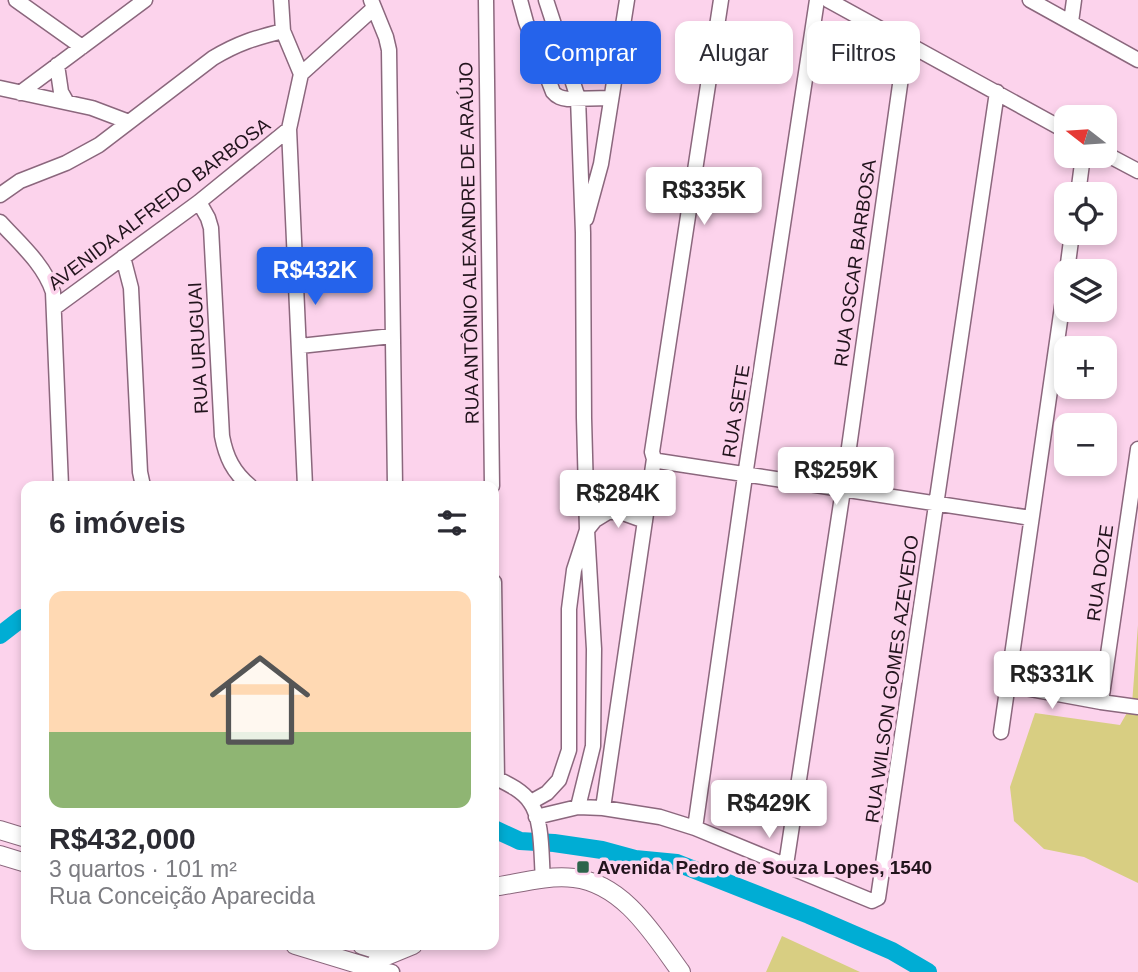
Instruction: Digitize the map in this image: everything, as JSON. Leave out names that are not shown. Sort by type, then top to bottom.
[{"type":"main road","points":[[0,830],[21,836]]},
{"type":"main road","points":[[0,849],[21,838]]},
{"type":"main road","points":[[0,849],[21,860]]},
{"type":"main road","points":[[499,886],[543,879],[572,878],[603,887],[644,922],[681,972]]},
{"type":"main road","points":[[310,950],[370,970],[379,959],[391,963]]},
{"type":"main road","points":[[370,950],[391,963]]},
{"type":"main road","points":[[391,963],[405,950]]},
{"type":"street","points":[[16,0],[82,47]]},
{"type":"street","points":[[20,93],[144,0]]},
{"type":"street","points":[[281,0],[284,31],[301,74],[372,4],[386,37],[389,50],[395,481]]},
{"type":"street","name":"RUA ANTÔNIO ALEXANDRE DE ARAÚJO","points":[[486,0],[492,481]]},
{"type":"street","points":[[520,0],[553,92],[562,99],[611,98]]},
{"type":"street","points":[[546,0],[578,99],[583,233],[583,418],[594,649],[593,746],[578,807]]},
{"type":"street","points":[[583,233],[601,163],[627,0]]},
{"type":"street","points":[[603,808],[654,459],[652,452],[721,0]]},
{"type":"street","name":"RUA SETE","points":[[695,828],[817,0]]},
{"type":"street","points":[[828,0],[867,21]]},
{"type":"street","points":[[1030,0],[1138,60]]},
{"type":"street","points":[[1071,22],[1074,0]]},
{"type":"street","points":[[0,195],[20,181],[66,163],[99,145],[232,46],[284,31]]},
{"type":"street","points":[[920,50],[1054,124]]},
{"type":"street","points":[[57,65],[61,92],[66,101]]},
{"type":"street","name":"AVENIDA ALFREDO BARBOSA","points":[[61,481],[54,308],[199,202],[289,129],[301,74]]},
{"type":"street","name":"RUA OSCAR BARBOSA","points":[[786,865],[843,490],[900,84]]},
{"type":"street","points":[[0,88],[66,101],[129,122]]},
{"type":"street","name":"RUA WILSON GOMES AZEVEDO","points":[[786,865],[872,901],[878,898],[997,92]]},
{"type":"street","points":[[289,129],[305,481]]},
{"type":"street","points":[[1117,160],[1138,171]]},
{"type":"street","points":[[0,178],[20,181]]},
{"type":"street","name":"RUA URUGUAI","points":[[199,202],[211,228],[223,443],[231,465],[243,481]]},
{"type":"street","points":[[0,222],[48,279],[53,292],[54,308]]},
{"type":"street","points":[[123,257],[131,288],[142,481]]},
{"type":"street","points":[[1001,732],[1060,322]]},
{"type":"street","points":[[300,346],[392,336]]},
{"type":"street","name":"RUA DOZE","points":[[1101,702],[1138,449]]},
{"type":"street","points":[[654,459],[1031,518]]},
{"type":"street","points":[[586,477],[607,487],[633,487],[651,479]]},
{"type":"street","points":[[531,802],[547,793],[559,780],[569,750],[569,608],[574,570],[587,530],[608,512],[621,512],[645,520]]},
{"type":"street","points":[[1008,685],[1138,707]]},
{"type":"street","points":[[499,780],[522,793],[531,802],[538,822],[543,879]]},
{"type":"street","points":[[538,822],[578,807],[660,817],[695,828],[786,865]]},
{"type":"shaded area","points":[[1138,625],[1138,883],[1084,857],[1044,849],[1014,821],[1010,787],[1035,713],[1120,725],[1132,704]]},
{"type":"shaded area","points":[[782,936],[860,972],[766,972]]},
{"type":"waterway","points":[[0,635],[21,619]]},
{"type":"waterway","points":[[499,831],[520,841],[554,843],[602,850],[635,859],[677,863],[892,951],[928,972]]},
{"type":"place","name":"Avenida Pedro de Souza Lopes, 1540","points":[[583,867]]}]
